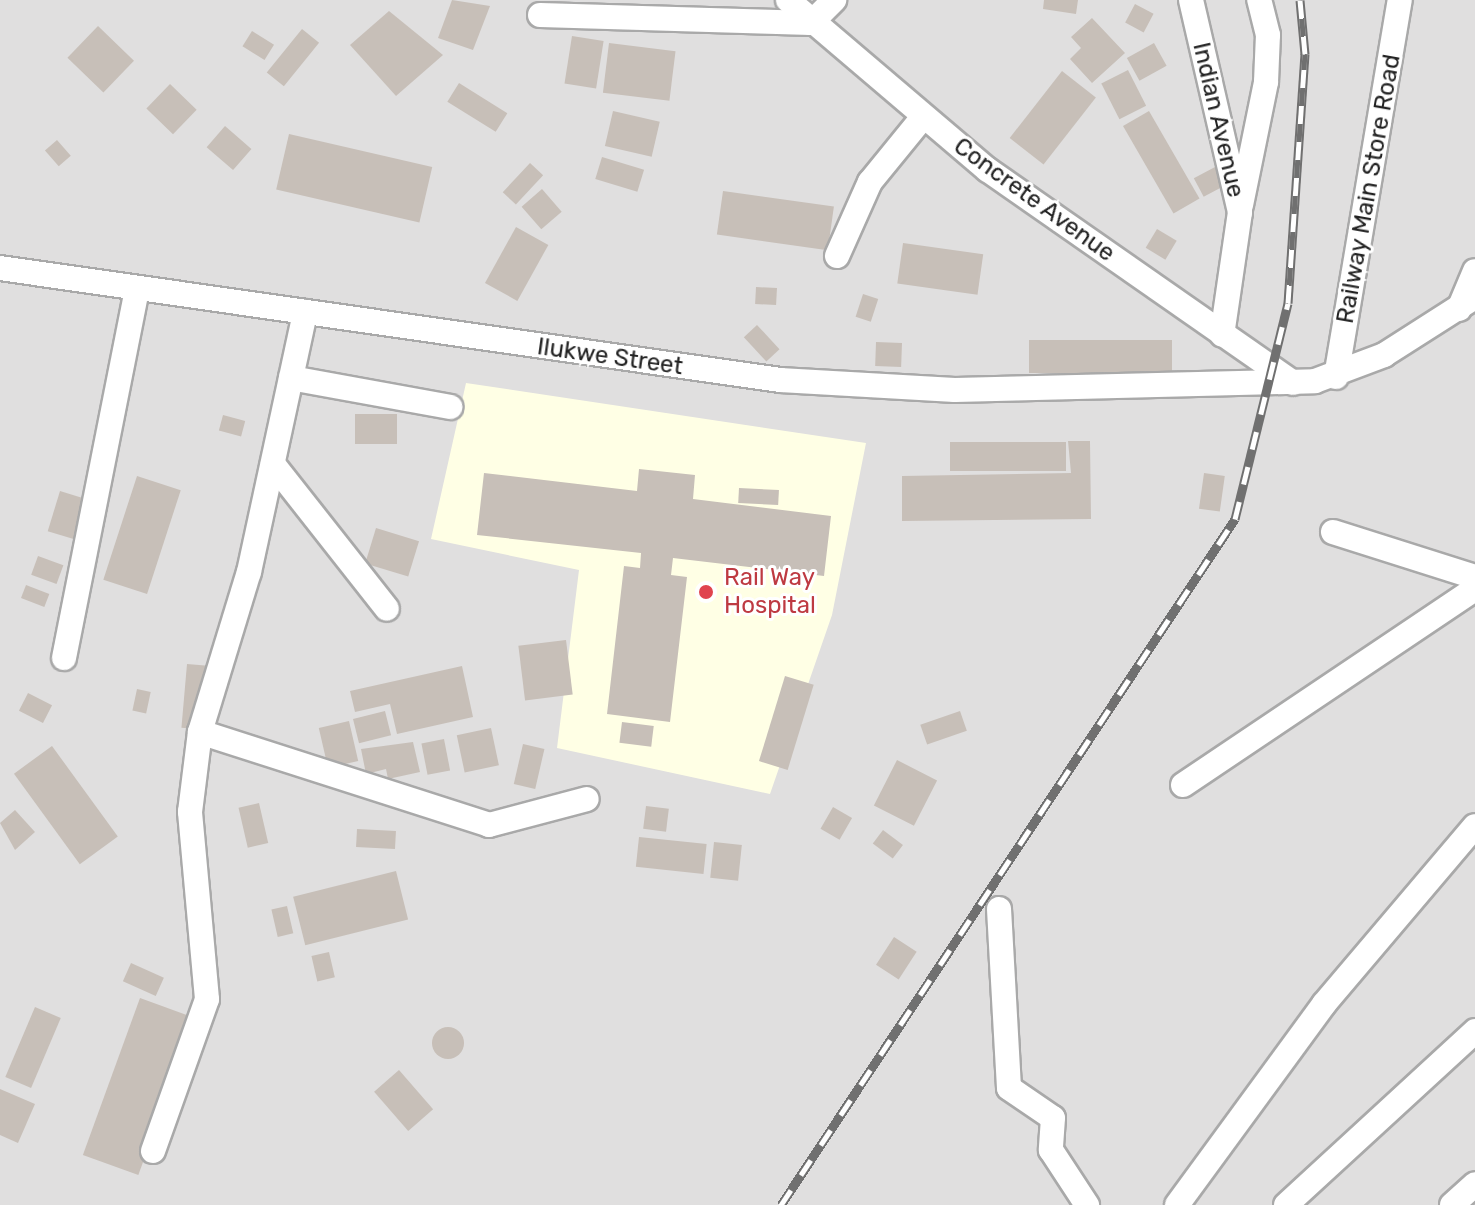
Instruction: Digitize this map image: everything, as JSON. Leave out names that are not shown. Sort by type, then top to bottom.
[{"type":"street","name":"Concrete Avenue","points":[[788,0],[923,117],[1222,335],[1293,383]]},
{"type":"street","points":[[540,15],[811,23],[834,0]]},
{"type":"street","name":"Indian Avenue","points":[[1191,0],[1240,212],[1222,335]]},
{"type":"street","points":[[1240,212],[1266,82],[1268,35],[1259,0]]},
{"type":"street","name":"Railway Main Store Road","points":[[1336,377],[1400,0]]},
{"type":"street","points":[[837,256],[870,182],[923,117]]},
{"type":"street","name":"Ilukwe Street","points":[[0,268],[780,380],[955,390],[1293,383],[1336,377]]},
{"type":"street","points":[[1336,377],[1467,303],[1475,271]]},
{"type":"street","points":[[64,658],[137,289]]},
{"type":"street","points":[[153,1151],[207,999],[190,812],[200,732],[273,464],[305,312]]},
{"type":"street","points":[[291,378],[450,407]]},
{"type":"street","points":[[273,464],[387,609]]},
{"type":"street","points":[[1333,532],[1475,577]]},
{"type":"street","points":[[1183,785],[1475,589]]},
{"type":"street","points":[[200,732],[489,825],[587,799]]},
{"type":"street","points":[[1177,1205],[1324,1004],[1475,826]]},
{"type":"street","points":[[999,909],[1009,1088],[1053,1118],[1051,1150],[1087,1205]]},
{"type":"street","points":[[1286,1205],[1475,1031]]},
{"type":"street","points":[[1452,1205],[1475,1184]]},
{"type":"shaded area","points":[[0,0],[1475,0],[1475,1205],[0,1205]]},
{"type":"shaded area","name":"Rail Way Hospital","points":[[466,383],[866,443],[832,615],[770,794],[557,748],[579,570],[431,539]]},
{"type":"building","points":[[452,0],[490,6],[473,50],[438,38]]},
{"type":"building","points":[[1044,0],[1078,0],[1076,14],[1043,9]]},
{"type":"building","points":[[1135,4],[1154,14],[1144,32],[1125,23]]},
{"type":"building","points":[[389,11],[443,55],[396,96],[350,45]]},
{"type":"building","points":[[1092,18],[1125,53],[1092,83],[1070,59],[1081,48],[1071,37]]},
{"type":"building","points":[[98,26],[134,61],[103,92],[67,58]]},
{"type":"building","points":[[302,29],[319,43],[284,86],[267,73]]},
{"type":"building","points":[[252,31],[274,45],[265,60],[242,46]]},
{"type":"building","points":[[572,36],[604,41],[596,88],[564,83]]},
{"type":"building","points":[[609,43],[676,51],[669,101],[603,93]]},
{"type":"building","points":[[1154,43],[1167,66],[1139,81],[1127,58]]},
{"type":"building","points":[[1128,70],[1146,106],[1119,119],[1101,84]]},
{"type":"building","points":[[1062,71],[1096,97],[1044,164],[1010,138]]},
{"type":"building","points":[[459,83],[507,113],[496,132],[447,102]]},
{"type":"building","points":[[170,84],[197,110],[173,134],[146,108]]},
{"type":"building","points":[[613,111],[660,122],[652,157],[605,146]]},
{"type":"building","points":[[1149,111],[1200,198],[1174,213],[1123,126]]},
{"type":"building","points":[[225,126],[251,149],[233,170],[207,147]]},
{"type":"building","points":[[289,134],[432,167],[419,223],[276,190]]},
{"type":"building","points":[[57,140],[71,156],[59,166],[45,150]]},
{"type":"building","points":[[602,157],[644,170],[637,192],[595,179]]},
{"type":"building","points":[[530,163],[543,175],[516,205],[503,192]]},
{"type":"building","points":[[1215,167],[1225,186],[1204,197],[1194,178]]},
{"type":"building","points":[[542,189],[562,212],[541,229],[522,207]]},
{"type":"building","points":[[723,191],[834,207],[828,250],[717,235]]},
{"type":"building","points":[[516,227],[548,245],[517,301],[485,283]]},
{"type":"building","points":[[1157,229],[1177,241],[1165,260],[1146,248]]},
{"type":"building","points":[[903,243],[983,254],[978,295],[897,284]]},
{"type":"building","points":[[756,287],[777,288],[776,305],[755,304]]},
{"type":"building","points":[[863,294],[878,299],[871,322],[856,317]]},
{"type":"building","points":[[757,325],[780,349],[766,361],[744,337]]},
{"type":"building","points":[[1029,340],[1172,340],[1172,373],[1029,373]]},
{"type":"building","points":[[876,342],[902,343],[901,367],[875,366]]},
{"type":"building","points":[[355,414],[397,414],[397,444],[355,444]]},
{"type":"building","points":[[223,415],[245,421],[241,436],[219,430]]},
{"type":"building","points":[[1068,441],[1090,441],[1091,519],[902,521],[902,476],[1071,473]]},
{"type":"building","points":[[950,442],[1066,442],[1066,471],[950,471]]},
{"type":"building","points":[[639,469],[695,475],[693,499],[831,516],[824,576],[673,558],[671,575],[687,577],[670,722],[607,714],[624,566],[640,568],[641,553],[477,535],[484,473],[637,491]]},
{"type":"building","points":[[1204,473],[1225,476],[1220,512],[1199,509]]},
{"type":"building","points":[[137,476],[181,490],[147,594],[103,580]]},
{"type":"building","points":[[739,488],[779,490],[778,505],[738,503]]},
{"type":"building","points":[[60,491],[86,499],[74,539],[48,531]]},
{"type":"building","points":[[376,528],[419,541],[408,577],[365,563]]},
{"type":"building","points":[[38,556],[63,565],[57,584],[31,575]]},
{"type":"building","points":[[26,585],[49,594],[44,607],[21,598]]},
{"type":"building","points":[[566,640],[573,695],[525,700],[518,646]]},
{"type":"building","points":[[187,664],[208,666],[202,730],[181,728]]},
{"type":"building","points":[[462,666],[473,717],[397,734],[390,704],[355,712],[350,691]]},
{"type":"building","points":[[785,676],[814,685],[788,770],[759,761]]},
{"type":"building","points":[[137,689],[151,692],[146,713],[132,711]]},
{"type":"building","points":[[28,693],[52,705],[43,723],[19,711]]},
{"type":"building","points":[[385,711],[391,735],[359,743],[353,719]]},
{"type":"building","points":[[960,711],[967,731],[927,745],[920,725]]},
{"type":"building","points":[[349,721],[358,761],[328,768],[319,728]]},
{"type":"building","points":[[622,722],[654,726],[651,747],[619,743]]},
{"type":"building","points":[[491,728],[499,765],[465,772],[457,735]]},
{"type":"building","points":[[444,739],[450,770],[428,775],[421,743]]},
{"type":"building","points":[[413,742],[420,772],[388,779],[386,769],[366,774],[361,749]]},
{"type":"building","points":[[523,744],[544,749],[535,789],[514,784]]},
{"type":"building","points":[[52,746],[118,837],[80,864],[14,774]]},
{"type":"building","points":[[897,760],[937,780],[914,826],[874,805]]},
{"type":"building","points":[[259,803],[268,843],[248,848],[239,808]]},
{"type":"building","points":[[646,806],[669,809],[666,832],[643,829]]},
{"type":"building","points":[[833,807],[852,818],[840,840],[820,829]]},
{"type":"building","points":[[15,810],[35,832],[15,850],[0,823]]},
{"type":"building","points":[[357,829],[396,831],[395,849],[356,847]]},
{"type":"building","points":[[883,830],[903,845],[893,859],[873,844]]},
{"type":"building","points":[[639,837],[707,844],[703,874],[636,867]]},
{"type":"building","points":[[714,842],[742,845],[738,881],[710,878]]},
{"type":"building","points":[[396,871],[408,920],[305,945],[293,897]]},
{"type":"building","points":[[287,906],[293,933],[278,937],[271,910]]},
{"type":"building","points":[[894,937],[917,952],[899,979],[876,965]]},
{"type":"building","points":[[329,952],[335,977],[317,981],[311,956]]},
{"type":"building","points":[[131,963],[164,978],[156,996],[123,981]]},
{"type":"building","points":[[140,998],[195,1018],[138,1175],[83,1155]]},
{"type":"building","points":[[35,1007],[61,1018],[31,1088],[5,1077]]},
{"type":"building","points":[[448,1027],[459,1032],[464,1043],[459,1054],[448,1059],[437,1054],[432,1043],[437,1032]]},
{"type":"building","points":[[399,1070],[433,1109],[408,1131],[374,1092]]},
{"type":"building","points":[[0,1089],[35,1104],[18,1143],[0,1135]]},
{"type":"railway","points":[[781,1205],[1235,519],[1288,303],[1305,54],[1300,0]]},
{"type":"place","name":"Rail Way Hospital","points":[[706,592]]}]
